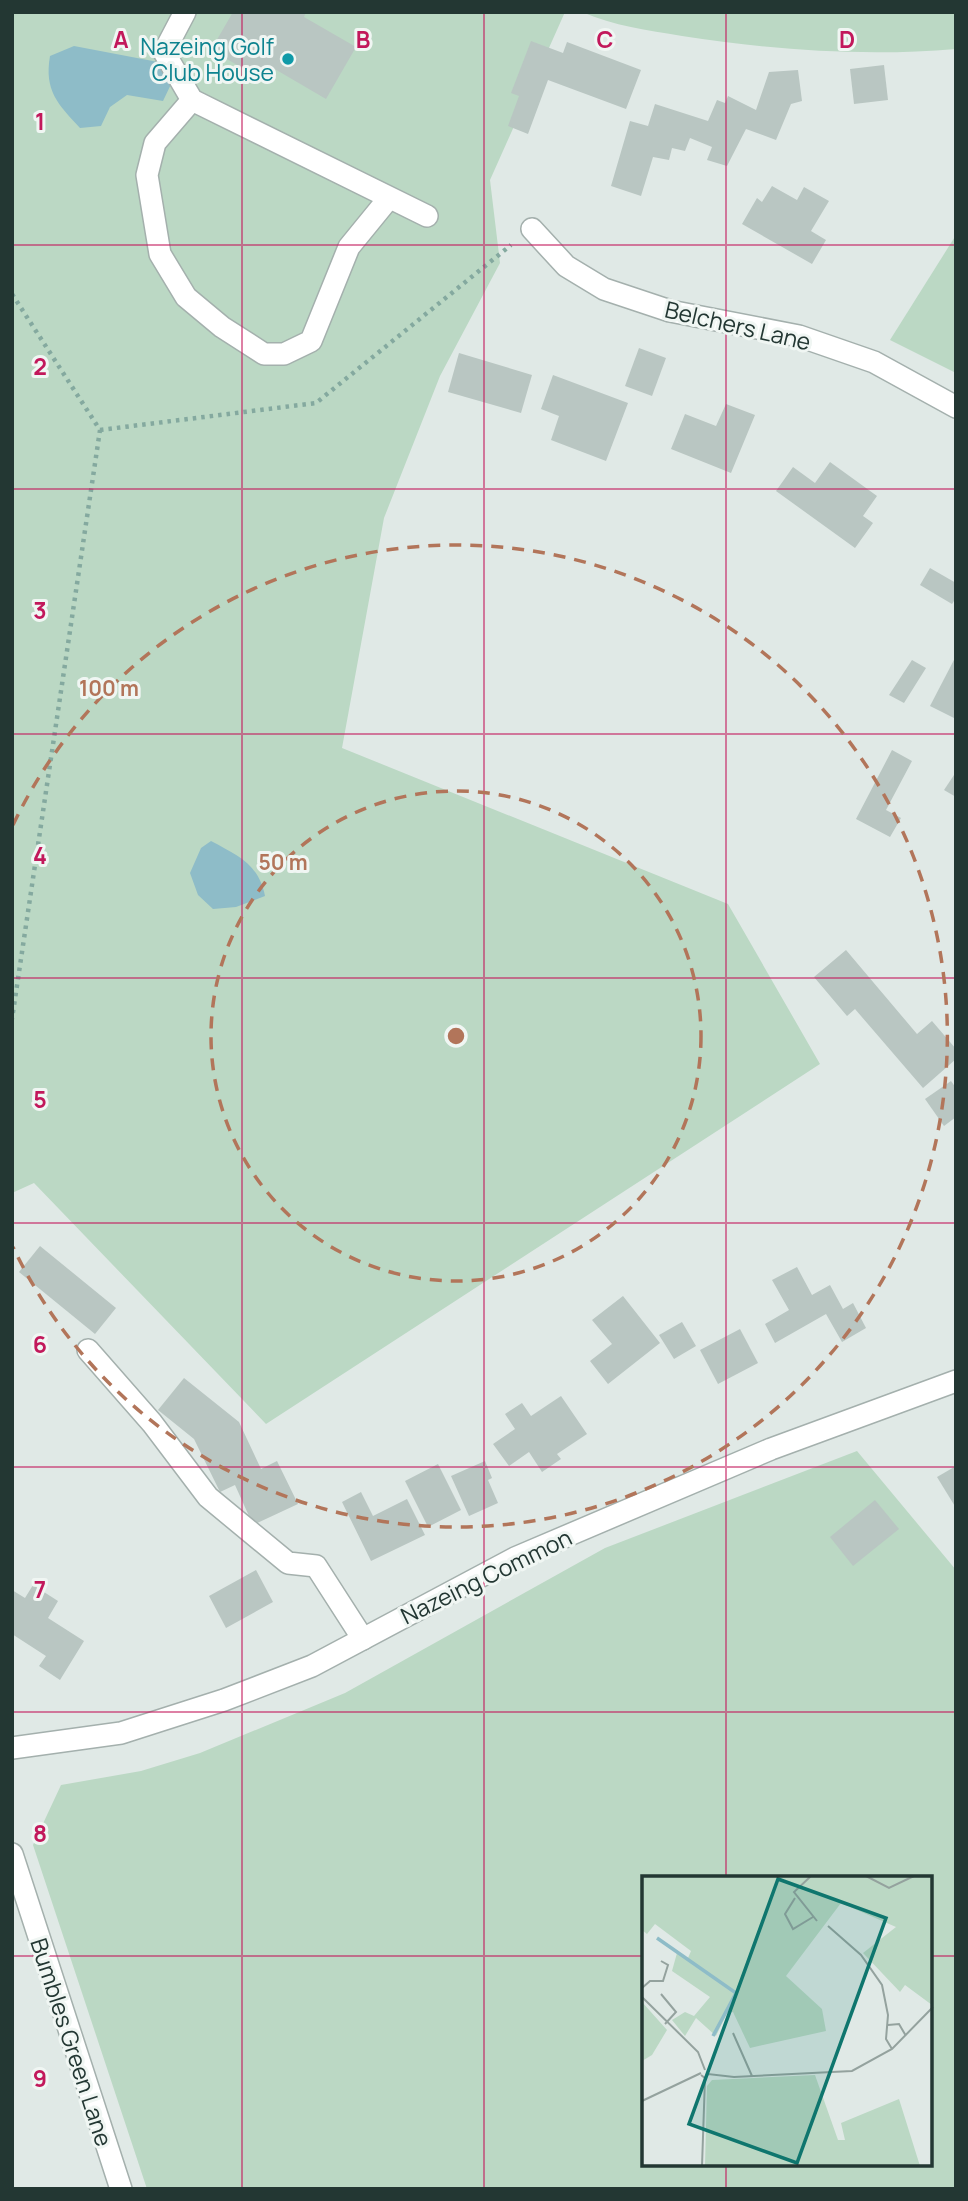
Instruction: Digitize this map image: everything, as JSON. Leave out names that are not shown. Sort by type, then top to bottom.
[{"type":"street","points":[[185,12],[164,52],[192,100],[427,216]]},
{"type":"street","points":[[192,100],[155,143],[147,174],[160,254],[186,297],[222,327],[264,354],[284,354],[311,341],[348,247],[389,198]]},
{"type":"street","name":"Belchers Lane","points":[[532,229],[566,266],[604,289],[670,311],[799,336],[874,362],[956,407]]},
{"type":"street","points":[[88,1350],[152,1423],[208,1497],[288,1563],[316,1566],[362,1639]]},
{"type":"street","name":"Nazeing Common","points":[[12,1750],[121,1733],[224,1700],[287,1676],[526,1553],[771,1449],[956,1381]]},
{"type":"street","points":[[12,1750],[12,1769]]},
{"type":"street","name":"Bumbles Green Lane","points":[[12,1854],[121,2189]]},
{"type":"path","points":[[12,294],[100,430],[12,1019]]},
{"type":"green space","points":[[12,12],[565,12],[490,180],[500,263],[440,376],[384,518],[342,748],[728,904],[820,1064],[266,1424],[34,1183],[12,1193]]},
{"type":"green space","points":[[582,12],[956,12],[956,49],[853,52],[750,45],[631,27]]},
{"type":"green space","points":[[956,235],[956,373],[890,340]]},
{"type":"green space","points":[[857,1451],[956,1570],[956,2189],[147,2189],[33,1845],[61,1785],[141,1771],[200,1753],[345,1693],[605,1548]]},
{"type":"water","points":[[74,46],[158,62],[173,80],[163,101],[127,95],[110,107],[101,126],[80,128],[59,104],[49,79],[50,56]]},
{"type":"water","points":[[211,841],[238,856],[252,868],[265,896],[236,907],[213,909],[198,895],[190,873],[201,848]]},
{"type":"building","name":"Nazeing Golf Club House","points":[[233,12],[306,12],[304,17],[356,47],[326,99],[273,68],[265,81],[211,50]]},
{"type":"building","points":[[531,41],[563,53],[567,42],[641,70],[626,109],[548,80],[528,134],[508,126],[519,96],[511,93]]},
{"type":"building","points":[[884,65],[888,100],[854,104],[850,69]]},
{"type":"building","points":[[798,70],[802,101],[791,104],[776,140],[746,129],[727,166],[707,160],[712,147],[690,138],[685,151],[672,148],[669,160],[653,157],[641,196],[611,186],[630,121],[648,126],[655,104],[708,121],[717,100],[725,103],[728,96],[756,110],[769,72]]},
{"type":"building","points":[[772,186],[797,200],[804,187],[829,201],[811,231],[826,240],[812,264],[742,224],[757,198],[762,202]]},
{"type":"building","points":[[639,348],[666,358],[652,396],[625,386]]},
{"type":"building","points":[[459,353],[532,375],[521,413],[448,392]]},
{"type":"building","points":[[553,375],[628,403],[606,461],[551,440],[559,416],[541,409]]},
{"type":"building","points":[[726,404],[755,415],[731,473],[671,449],[685,414],[716,426]]},
{"type":"building","points":[[830,462],[877,496],[863,516],[873,523],[855,548],[776,491],[793,467],[815,483]]},
{"type":"building","points":[[930,568],[956,583],[956,598],[952,604],[920,585]]},
{"type":"building","points":[[956,656],[956,719],[930,706]]},
{"type":"building","points":[[912,660],[926,668],[904,703],[889,695]]},
{"type":"building","points":[[892,750],[912,761],[886,810],[901,818],[890,837],[856,819]]},
{"type":"building","points":[[956,772],[956,797],[944,790]]},
{"type":"building","points":[[846,950],[917,1034],[932,1021],[956,1049],[956,1059],[923,1088],[855,1009],[847,1016],[814,977]]},
{"type":"building","points":[[951,1081],[956,1088],[956,1117],[944,1126],[925,1099]]},
{"type":"building","points":[[40,1246],[116,1308],[95,1334],[19,1272]]},
{"type":"building","points":[[797,1267],[812,1295],[830,1285],[843,1309],[853,1303],[866,1328],[842,1342],[826,1314],[775,1343],[765,1324],[789,1310],[772,1280]]},
{"type":"building","points":[[623,1296],[660,1343],[608,1384],[590,1361],[612,1344],[592,1320]]},
{"type":"building","points":[[682,1322],[696,1346],[674,1359],[659,1335]]},
{"type":"building","points":[[740,1329],[758,1363],[718,1384],[700,1350]]},
{"type":"building","points":[[184,1378],[239,1422],[261,1469],[277,1461],[298,1504],[253,1525],[235,1485],[220,1492],[194,1439],[158,1410]]},
{"type":"building","points":[[561,1396],[587,1434],[557,1454],[561,1459],[542,1472],[529,1452],[509,1466],[493,1444],[515,1429],[505,1414],[522,1403],[531,1416]]},
{"type":"building","points":[[485,1461],[492,1478],[488,1480],[498,1503],[469,1516],[451,1476]]},
{"type":"building","points":[[438,1464],[461,1510],[428,1527],[405,1481]]},
{"type":"building","points":[[956,1466],[956,1508],[937,1477]]},
{"type":"building","points":[[361,1492],[373,1516],[407,1499],[425,1535],[371,1561],[342,1502]]},
{"type":"building","points":[[875,1500],[899,1529],[853,1566],[830,1537]]},
{"type":"building","points":[[256,1570],[273,1602],[226,1628],[209,1596]]},
{"type":"building","points":[[33,1585],[58,1601],[48,1618],[84,1641],[60,1680],[39,1666],[46,1656],[12,1634],[12,1590],[25,1598]]},
{"type":"place","name":"Nazeing Golf Club House","points":[[288,59]]}]
